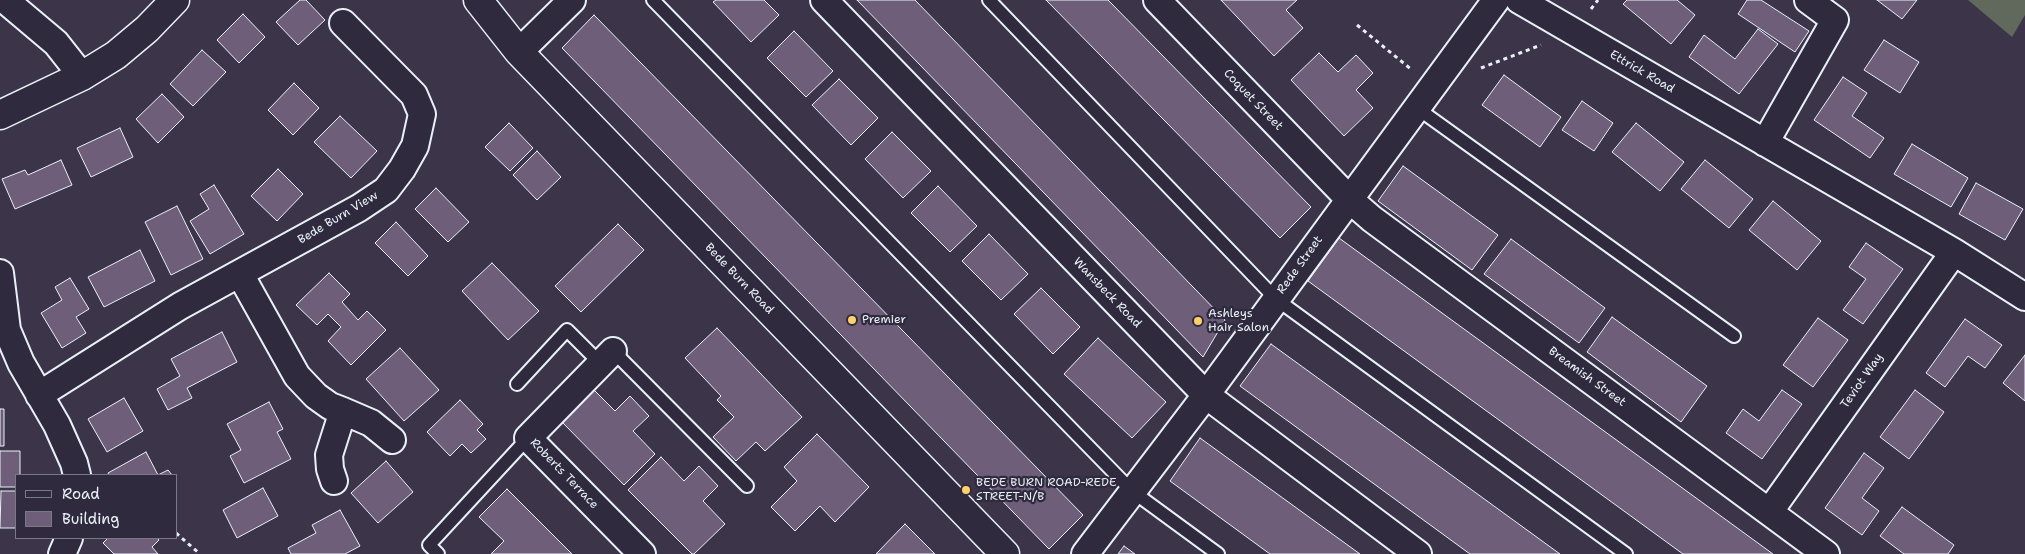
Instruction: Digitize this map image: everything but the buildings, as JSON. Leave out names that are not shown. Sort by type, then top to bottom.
[{"type":"main road","points":[[0,115],[82,76],[116,55],[147,29],[175,0]]},
{"type":"main road","name":"Bede Burn Road","points":[[478,0],[519,52],[1005,554]]},
{"type":"street","points":[[5,0],[56,43],[82,76]]},
{"type":"street","points":[[519,52],[572,0]]},
{"type":"street","name":"Wansbeck Road","points":[[824,0],[1206,395],[1418,554]]},
{"type":"street","name":"Coquet Street","points":[[1157,0],[1349,199]]},
{"type":"street","name":"Rede Street","points":[[1085,554],[1206,395],[1496,0]]},
{"type":"street","name":"Ettrick Road","points":[[1520,0],[1954,252],[2025,296]]},
{"type":"street","points":[[1765,143],[1835,20],[1808,0]]},
{"type":"street","name":"Bede Burn View","points":[[39,394],[180,306],[359,208],[386,190],[402,169],[415,146],[422,114],[414,95],[343,24]]},
{"type":"street","name":"Breamish Street","points":[[1349,199],[1404,243],[1826,554]]},
{"type":"street","name":"Teviot Way","points":[[1770,511],[1954,252]]},
{"type":"street","points":[[0,273],[3,330],[57,425],[74,463],[77,474]]},
{"type":"street","points":[[240,274],[297,376],[316,396],[330,406],[371,423],[392,440]]},
{"type":"street","name":"Roberts Terrace","points":[[607,357],[528,438],[642,554]]},
{"type":"street","points":[[334,481],[330,470],[329,455],[343,411]]},
{"type":"street","points":[[62,554],[70,539]]},
{"type":"lane","points":[[652,0],[1132,491],[1218,554]]},
{"type":"lane","points":[[989,0],[1276,299],[1626,554]]},
{"type":"lane","points":[[1417,108],[1734,336]]},
{"type":"lane","points":[[517,384],[567,330],[607,357],[747,486]]},
{"type":"lane","points":[[438,554],[429,545],[528,438]]},
{"type":"path","points":[[178,535],[200,554]]},
{"type":"green space","points":[[1968,0],[2025,0],[2025,15],[2012,37]]},
{"type":"place","name":"Premier","points":[[852,320]]},
{"type":"place","name":"Ashleys Hair Salon","points":[[1198,321]]},
{"type":"place","name":"BEDE BURN ROAD-REDE STREET-N/B","points":[[966,490]]}]
